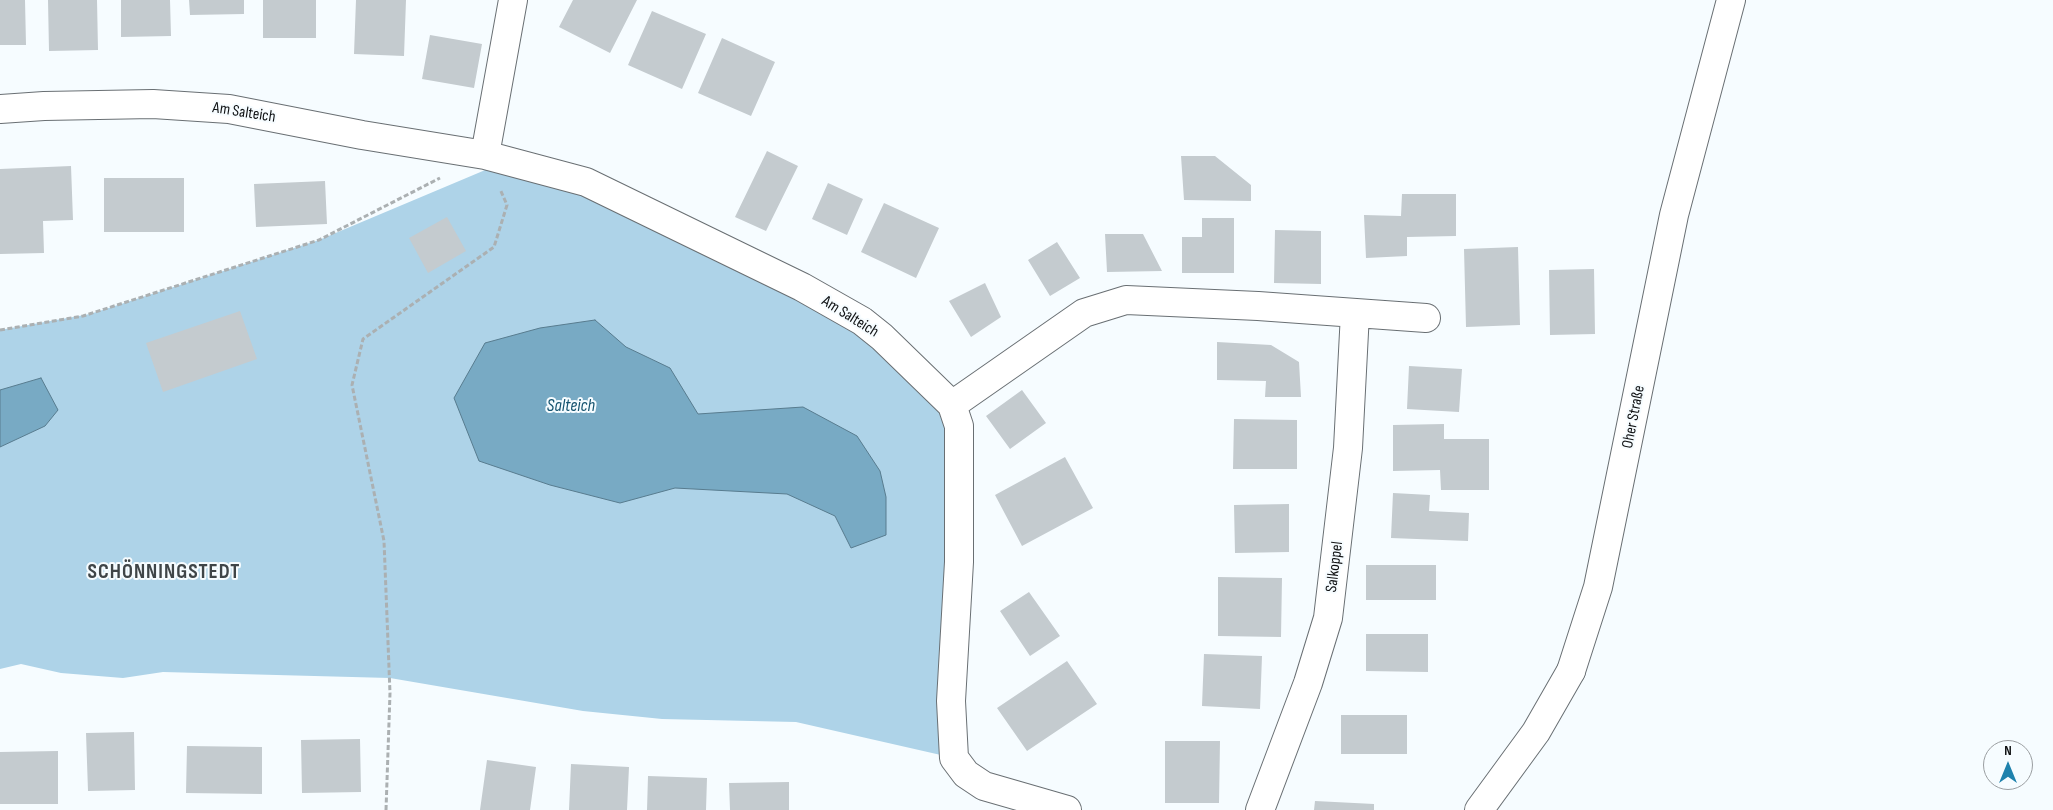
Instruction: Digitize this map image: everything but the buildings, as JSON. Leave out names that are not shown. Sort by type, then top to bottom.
[{"type":"street","points":[[485,155],[513,0]]},
{"type":"street","name":"Oher Straße","points":[[1479,810],[1536,732],[1571,670],[1598,587],[1674,215],[1731,0]]},
{"type":"street","name":"Am Salteich","points":[[0,109],[44,106],[153,104],[229,109],[362,135],[485,155],[586,182],[802,287],[862,321],[882,337],[952,405],[959,426],[959,562],[951,701],[954,758],[966,774],[984,786],[1067,810]]},
{"type":"street","points":[[952,405],[1084,313],[1126,300],[1180,301],[1426,318]]},
{"type":"street","name":"Salkoppel","points":[[1260,810],[1308,683],[1328,618],[1348,448],[1355,313]]},
{"type":"path","points":[[386,810],[390,693],[384,541],[352,385],[363,339],[494,247],[507,205],[485,155]]},
{"type":"path","points":[[0,330],[83,316],[319,240],[441,177]]},
{"type":"shaded area","points":[[490,168],[586,182],[882,337],[959,426],[954,758],[796,722],[662,719],[583,711],[390,678],[163,672],[123,678],[61,673],[21,664],[0,669],[0,330],[90,314],[319,240]]},
{"type":"water","name":"Salteich","points":[[595,320],[626,347],[670,368],[698,414],[803,407],[857,436],[880,471],[886,497],[886,535],[851,548],[835,516],[787,494],[675,488],[620,503],[550,485],[479,461],[454,398],[485,343],[540,328]]},
{"type":"water","points":[[41,378],[58,410],[45,426],[0,447],[0,390]]},
{"type":"district","name":"SCHÖNNINGSTEDT","points":[[164,573]]}]
